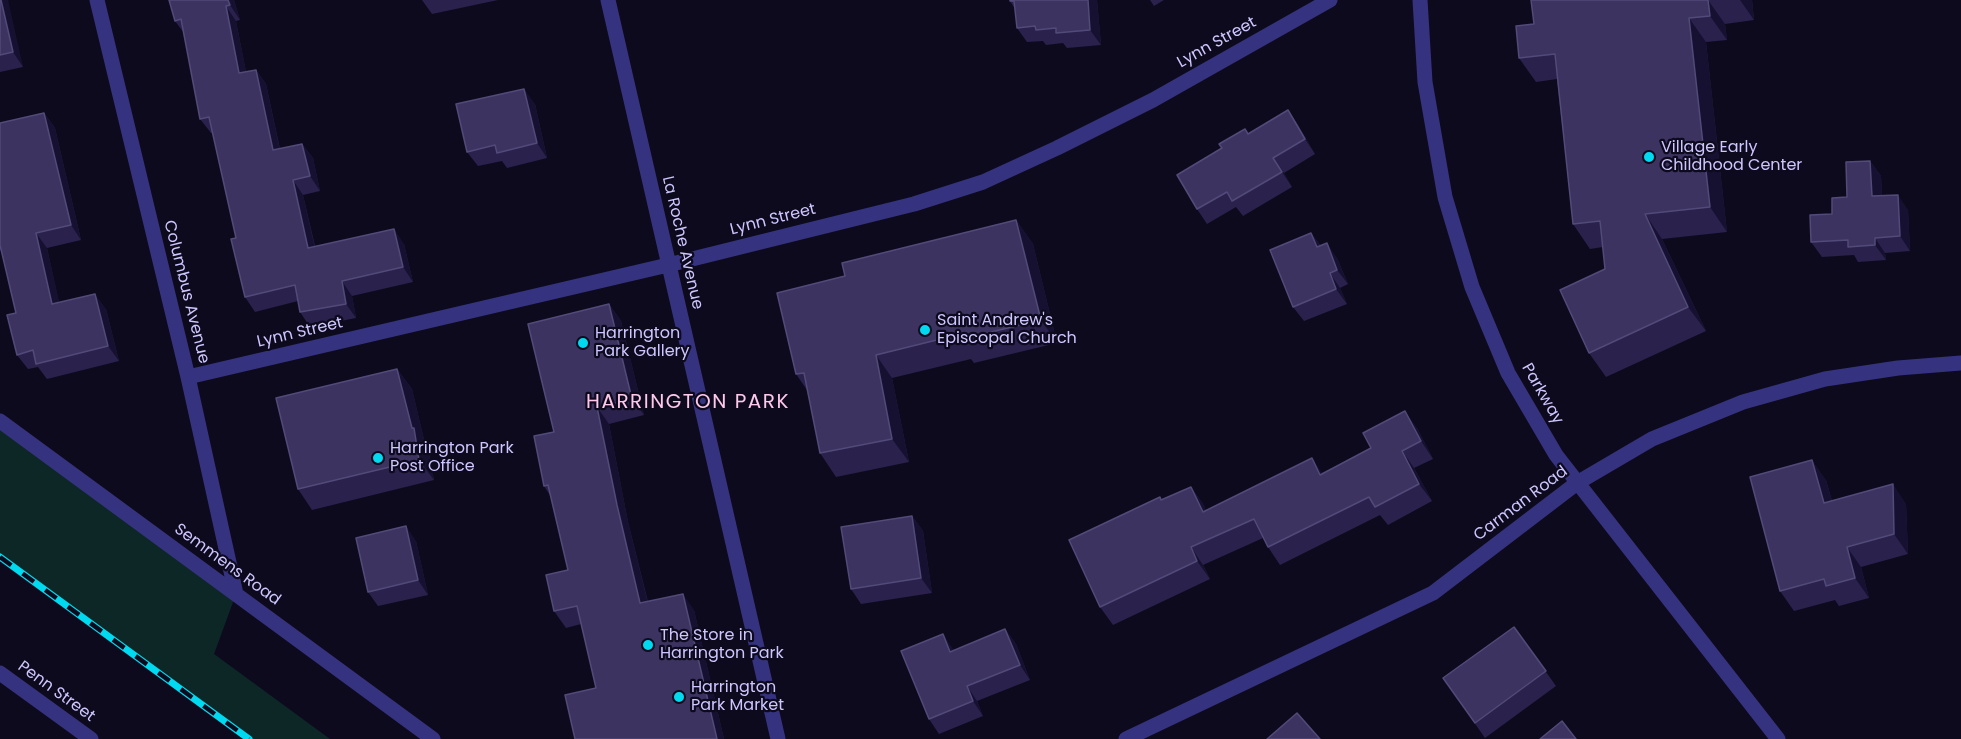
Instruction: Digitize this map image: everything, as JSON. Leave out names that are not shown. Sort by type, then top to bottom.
[{"type":"street","name":"Columbus Avenue","points":[[97,0],[188,377],[236,594]]},
{"type":"street","name":"La Roche Avenue","points":[[608,0],[778,739]]},
{"type":"street","name":"Lynn Street","points":[[188,377],[668,265],[914,204],[983,182],[1153,100],[1330,0]]},
{"type":"street","name":"Parkway","points":[[1420,0],[1425,82],[1443,185],[1472,287],[1508,373],[1556,455],[1778,739]]},
{"type":"street","name":"Carman Road","points":[[1126,739],[1433,594],[1577,483],[1652,439],[1743,402],[1825,379],[1898,368],[1961,363]]},
{"type":"street","name":"Semmens Road","points":[[0,421],[433,739]]},
{"type":"street","name":"Penn Street","points":[[0,674],[92,739]]},
{"type":"green space","points":[[0,421],[236,594],[214,654],[330,739],[249,739],[0,557]]},
{"type":"building","points":[[0,0],[13,52],[0,55]]},
{"type":"building","points":[[169,0],[228,0],[230,5],[226,6],[239,73],[256,70],[273,150],[302,144],[310,176],[293,180],[308,248],[394,229],[403,267],[342,281],[346,304],[300,312],[295,285],[245,297],[231,239],[236,238],[209,117],[200,119],[181,19],[175,21]]},
{"type":"building","points":[[1010,0],[1088,0],[1090,30],[1056,33],[1056,28],[1036,30],[1035,26],[1017,28],[1014,1]]},
{"type":"building","name":"Village Early Childhood Center","points":[[1531,0],[1708,0],[1710,16],[1689,18],[1710,207],[1645,214],[1688,307],[1589,353],[1560,290],[1605,269],[1600,221],[1573,224],[1555,54],[1519,58],[1516,26],[1534,24]]},
{"type":"building","points":[[524,89],[537,143],[497,153],[495,145],[467,152],[456,104]]},
{"type":"building","points":[[1288,110],[1305,139],[1273,158],[1282,172],[1232,201],[1227,192],[1197,209],[1177,175],[1222,148],[1219,144],[1245,129],[1248,134]]},
{"type":"building","points":[[44,113],[71,225],[36,233],[52,304],[95,294],[108,346],[36,364],[33,350],[17,355],[7,315],[16,313],[0,245],[0,123]]},
{"type":"building","points":[[1870,161],[1872,196],[1898,195],[1900,236],[1875,238],[1875,245],[1848,247],[1848,240],[1811,242],[1810,215],[1832,214],[1832,198],[1847,197],[1846,162]]},
{"type":"building","name":"Saint Andrew's Episcopal Church","points":[[1016,220],[1041,320],[958,340],[957,335],[876,355],[892,439],[820,453],[804,373],[796,374],[777,293],[845,276],[842,263]]},
{"type":"building","points":[[1311,233],[1317,247],[1327,243],[1337,270],[1330,273],[1336,289],[1293,307],[1270,250]]},
{"type":"building","points":[[609,304],[632,399],[597,407],[640,603],[683,594],[717,739],[575,739],[565,695],[596,688],[577,606],[554,611],[546,575],[568,570],[548,485],[544,486],[534,436],[554,432],[528,324]]},
{"type":"building","name":"Harrington Park Post Office","points":[[397,369],[412,428],[414,428],[419,460],[298,489],[276,398]]},
{"type":"building","points":[[1405,411],[1421,441],[1402,451],[1419,484],[1375,507],[1369,497],[1268,547],[1254,519],[1191,547],[1197,561],[1100,607],[1069,540],[1160,497],[1161,500],[1191,487],[1203,512],[1312,458],[1320,475],[1371,448],[1363,433]]},
{"type":"building","points":[[1812,460],[1824,503],[1893,484],[1894,534],[1847,547],[1855,578],[1826,586],[1824,579],[1780,591],[1750,477]]},
{"type":"building","points":[[912,516],[921,578],[851,589],[841,527]]},
{"type":"building","points":[[406,526],[418,580],[368,592],[356,538]]},
{"type":"building","points":[[1514,627],[1546,671],[1475,723],[1443,678]]},
{"type":"building","points":[[1005,629],[1020,665],[967,686],[973,701],[929,719],[901,651],[943,634],[950,652]]},
{"type":"building","points":[[1297,713],[1320,739],[1267,739]]},
{"type":"building","points":[[1562,721],[1576,739],[1540,739]]},
{"type":"railway","points":[[0,557],[249,739]]},
{"type":"place","name":"Village Early Childhood Center","points":[[1649,157]]},
{"type":"place","name":"Saint Andrew's Episcopal Church","points":[[925,330]]},
{"type":"place","name":"Harrington Park Gallery","points":[[583,343]]},
{"type":"place","name":"Harrington Park Post Office","points":[[378,458]]},
{"type":"place","name":"The Store in Harrington Park","points":[[648,645]]},
{"type":"place","name":"Harrington Park Market","points":[[679,697]]},
{"type":"district","name":"HARRINGTON PARK","points":[[688,403]]}]
